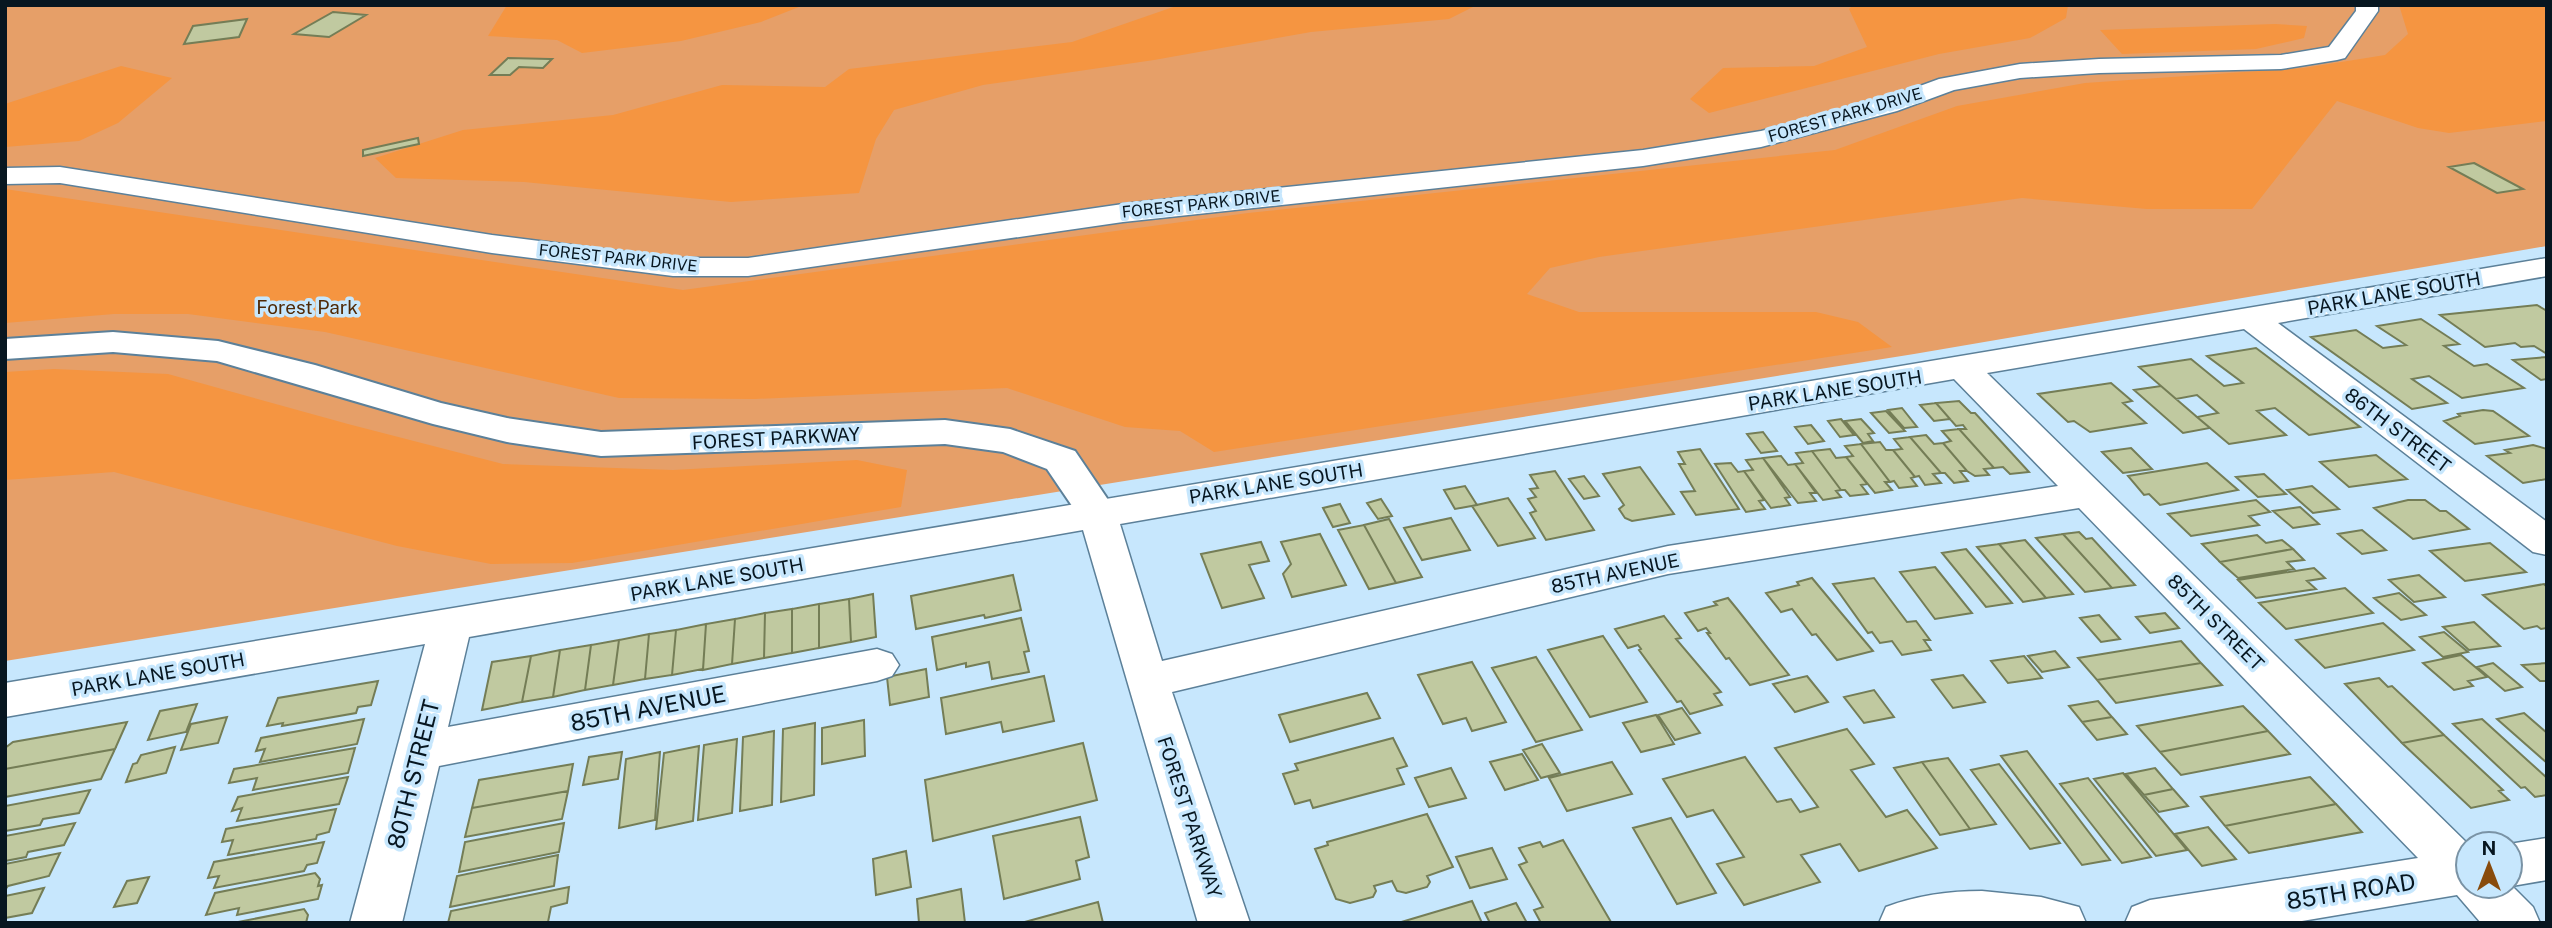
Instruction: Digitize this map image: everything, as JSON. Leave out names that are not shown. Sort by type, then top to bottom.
[{"type":"street","name":"FOREST PARK DRIVE","points":[[5,176],[60,175],[438,236],[647,264],[673,267],[748,267],[1123,212],[1643,158],[1761,139],[1888,106],[1948,84],[2020,71],[2099,66],[2281,62],[2336,53],[2367,11],[2367,5]]},
{"type":"street","name":"PARK LANE SOUTH","points":[[5,700],[1097,513],[1963,369],[2249,317],[2544,270]]},
{"type":"street","name":"86TH STREET","points":[[2249,317],[2547,542]]},
{"type":"street","name":"FOREST PARKWAY","points":[[5,349],[113,342],[218,351],[302,373],[433,413],[530,434],[601,443],[945,432],[997,439],[1062,460],[1097,513],[1224,923]]},
{"type":"street","name":"85TH STREET","points":[[1963,369],[2454,851]]},
{"type":"street","name":"85TH AVENUE","points":[[1147,681],[1668,560],[2089,494]]},
{"type":"street","name":"80TH STREET","points":[[376,923],[451,625]]},
{"type":"street","name":"85TH AVENUE","points":[[419,751],[877,665]]},
{"type":"street","name":"85TH ROAD","points":[[2524,864],[2547,859]]},
{"type":"street","name":"85TH ROAD","points":[[2150,923],[2454,878]]},
{"type":"street","name":"85TH STREET","points":[[2498,900],[2515,923]]},
{"type":"street","points":[[1904,923],[1926,916],[1976,911],[2061,923]]},
{"type":"green space","name":"Forest Park","points":[[5,5],[2547,5],[2547,246],[1914,354],[5,661]]},
{"type":"green space","points":[[507,5],[804,5],[761,22],[681,41],[582,53],[557,40],[488,36]]},
{"type":"green space","points":[[1179,5],[1477,5],[1449,19],[1311,32],[1154,60],[983,85],[894,110],[876,139],[859,193],[731,202],[524,182],[396,178],[375,158],[463,130],[613,115],[722,85],[825,87],[849,69],[1072,42]]},
{"type":"green space","points":[[1853,5],[2068,5],[2066,18],[2030,38],[1939,54],[1709,113],[1690,99],[1723,68],[1814,66],[1867,47],[1849,9]]},
{"type":"green space","points":[[2399,5],[2547,5],[2547,121],[2449,133],[2418,128],[2337,101],[2252,209],[2147,209],[2022,198],[1599,257],[1550,268],[1527,294],[1579,312],[1816,312],[1858,322],[1892,347],[1214,452],[1180,431],[1125,427],[1007,388],[755,399],[619,398],[325,332],[188,314],[114,314],[5,323],[5,189],[683,290],[1248,213],[1835,150],[1957,106],[2085,83],[2304,68],[2385,55],[2408,34]]},
{"type":"green space","points":[[2275,24],[2307,26],[2304,38],[2256,49],[2122,54],[2100,30]]},
{"type":"green space","points":[[121,66],[172,78],[118,123],[79,141],[5,147],[5,104]]},
{"type":"green space","points":[[54,369],[168,374],[503,464],[673,470],[857,460],[907,470],[901,507],[572,563],[491,564],[397,546],[114,472],[5,480],[5,372]]},
{"type":"building","points":[[333,12],[366,15],[329,37],[294,34]]},
{"type":"building","points":[[247,19],[239,37],[184,44],[193,26]]},
{"type":"building","points":[[508,58],[552,59],[543,68],[519,67],[510,75],[490,75]]},
{"type":"building","points":[[418,138],[419,144],[363,156],[363,150]]},
{"type":"building","points":[[2474,163],[2523,189],[2497,193],[2449,167]]},
{"type":"building","points":[[2537,305],[2547,311],[2547,354],[2534,346],[2521,347],[2515,343],[2485,347],[2440,315]]},
{"type":"building","points":[[2421,319],[2459,344],[2444,346],[2474,366],[2487,364],[2524,388],[2462,398],[2429,376],[2412,379],[2447,403],[2412,409],[2311,337],[2356,330],[2383,348],[2406,345],[2377,326]]},
{"type":"building","points":[[2256,348],[2360,427],[2309,435],[2275,408],[2257,411],[2286,435],[2229,444],[2197,417],[2218,413],[2197,395],[2176,399],[2139,367],[2191,359],[2224,386],[2243,383],[2207,356]]},
{"type":"building","points":[[2547,357],[2547,379],[2541,380],[2513,360]]},
{"type":"building","points":[[2111,383],[2132,401],[2123,403],[2146,423],[2090,432],[2074,421],[2068,422],[2038,394]]},
{"type":"building","points":[[2161,386],[2210,428],[2183,433],[2134,390]]},
{"type":"building","points":[[1959,401],[1971,413],[1975,413],[2029,472],[2010,474],[2003,467],[1994,468],[1959,429],[1966,429],[1963,425],[1956,426],[1936,403]]},
{"type":"building","points":[[1936,403],[1950,419],[1934,421],[1920,405]]},
{"type":"building","points":[[1902,408],[1917,427],[1904,428],[1888,410]]},
{"type":"building","points":[[1886,411],[1905,431],[1889,433],[1871,413]]},
{"type":"building","points":[[2493,411],[2529,436],[2475,444],[2444,421],[2460,416],[2458,414]]},
{"type":"building","points":[[1841,419],[1854,435],[1840,437],[1828,421]]},
{"type":"building","points":[[1861,419],[1874,433],[1868,434],[1873,441],[1863,443],[1845,421]]},
{"type":"building","points":[[1811,425],[1824,441],[1808,444],[1795,427]]},
{"type":"building","points":[[1959,429],[1994,468],[1984,469],[1989,475],[1975,476],[1967,471],[1943,443],[1951,441],[1942,431]]},
{"type":"building","points":[[1763,432],[1777,451],[1761,453],[1747,434]]},
{"type":"building","points":[[1926,435],[1934,444],[1943,443],[1967,471],[1960,471],[1968,481],[1954,483],[1945,473],[1941,473],[1910,437]]},
{"type":"building","points":[[1910,437],[1941,473],[1933,474],[1941,483],[1925,485],[1893,450],[1902,449],[1894,439]]},
{"type":"building","points":[[1880,442],[1886,450],[1893,450],[1915,477],[1911,478],[1917,486],[1899,488],[1894,481],[1890,482],[1861,444]]},
{"type":"building","points":[[1861,444],[1890,482],[1885,482],[1892,490],[1875,493],[1846,457],[1853,456],[1845,446]]},
{"type":"building","points":[[2533,445],[2547,449],[2547,479],[2523,483],[2487,456],[2510,453],[2505,450]]},
{"type":"building","points":[[2131,448],[2152,469],[2123,473],[2102,452]]},
{"type":"building","points":[[1700,449],[1739,509],[1696,515],[1681,492],[1695,491],[1679,464],[1685,464],[1678,452]]},
{"type":"building","points":[[1830,449],[1836,458],[1846,457],[1867,484],[1861,485],[1868,494],[1850,496],[1845,490],[1841,490],[1812,451]]},
{"type":"building","points":[[1812,451],[1841,490],[1836,491],[1841,497],[1823,500],[1795,464],[1803,463],[1796,453]]},
{"type":"building","points":[[2376,455],[2407,479],[2349,487],[2320,462]]},
{"type":"building","points":[[1781,456],[1788,465],[1795,464],[1816,493],[1810,493],[1816,501],[1798,503],[1763,458]]},
{"type":"building","points":[[1763,458],[1790,497],[1785,498],[1790,505],[1771,508],[1744,471],[1753,470],[1746,460]]},
{"type":"building","points":[[1731,463],[1738,472],[1744,471],[1764,500],[1759,501],[1765,509],[1746,512],[1715,464]]},
{"type":"building","points":[[2207,463],[2238,490],[2160,505],[2149,494],[2144,495],[2128,476]]},
{"type":"building","points":[[1640,467],[1674,514],[1632,521],[1625,518],[1619,509],[1624,505],[1603,474]]},
{"type":"building","points":[[1555,471],[1594,530],[1546,540],[1530,513],[1536,511],[1528,499],[1536,497],[1530,489],[1538,488],[1530,475]]},
{"type":"building","points":[[2264,474],[2286,494],[2258,497],[2236,477]]},
{"type":"building","points":[[1584,476],[1599,496],[1584,499],[1569,479]]},
{"type":"building","points":[[1465,486],[1477,505],[1455,509],[1444,490]]},
{"type":"building","points":[[2312,486],[2339,509],[2313,513],[2287,490]]},
{"type":"building","points":[[1508,498],[1535,538],[1498,546],[1472,506]]},
{"type":"building","points":[[1381,499],[1392,516],[1378,519],[1367,503]]},
{"type":"building","points":[[2256,500],[2270,512],[2249,516],[2259,525],[2191,536],[2168,514]]},
{"type":"building","points":[[2408,500],[2425,500],[2440,511],[2446,511],[2469,529],[2413,539],[2374,508]]},
{"type":"building","points":[[1340,504],[1350,523],[1333,527],[1323,508]]},
{"type":"building","points":[[2300,507],[2319,524],[2293,528],[2273,511]]},
{"type":"building","points":[[1451,518],[1470,550],[1422,560],[1404,528]]},
{"type":"building","points":[[1389,519],[1422,577],[1396,583],[1364,525]]},
{"type":"building","points":[[1364,525],[1396,583],[1369,589],[1338,530]]},
{"type":"building","points":[[2362,530],[2386,550],[2362,554],[2338,534]]},
{"type":"building","points":[[2079,532],[2086,539],[2092,538],[2135,585],[2112,588],[2063,534]]},
{"type":"building","points":[[1320,534],[1346,585],[1292,597],[1283,574],[1291,564],[1281,542]]},
{"type":"building","points":[[2063,534],[2112,588],[2085,592],[2036,538]]},
{"type":"building","points":[[2257,535],[2266,543],[2282,540],[2293,549],[2220,562],[2202,544]]},
{"type":"building","points":[[2025,540],[2073,594],[2046,598],[1999,544]]},
{"type":"building","points":[[1261,542],[1269,561],[1249,565],[1264,598],[1222,608],[1201,554]]},
{"type":"building","points":[[2490,543],[2526,572],[2465,581],[2430,551]]},
{"type":"building","points":[[1999,544],[2046,598],[2023,602],[1977,547]]},
{"type":"building","points":[[1966,549],[2012,603],[1986,607],[1942,553]]},
{"type":"building","points":[[2293,549],[2304,560],[2287,562],[2294,569],[2238,578],[2220,562]]},
{"type":"building","points":[[1935,567],[1972,613],[1935,619],[1900,572]]},
{"type":"building","points":[[2314,568],[2325,578],[2307,581],[2316,589],[2256,598],[2238,580]]},
{"type":"building","points":[[1013,575],[1021,610],[916,629],[911,596]]},
{"type":"building","points":[[2419,575],[2445,597],[2414,602],[2389,580]]},
{"type":"building","points":[[1812,578],[1873,651],[1837,660],[1816,634],[1812,635],[1792,609],[1781,612],[1766,593],[1799,585],[1797,582]]},
{"type":"building","points":[[1874,578],[1907,622],[1916,621],[1930,640],[1924,640],[1931,650],[1902,655],[1892,641],[1880,643],[1872,632],[1868,633],[1833,584]]},
{"type":"building","points":[[2544,584],[2547,587],[2547,628],[2541,629],[2537,626],[2524,629],[2483,595]]},
{"type":"building","points":[[2345,588],[2373,613],[2286,629],[2259,603]]},
{"type":"building","points":[[2399,593],[2426,615],[2401,620],[2374,598]]},
{"type":"building","points":[[873,594],[876,637],[851,642],[849,599]]},
{"type":"building","points":[[1728,598],[1789,675],[1750,685],[1729,658],[1726,659],[1706,628],[1698,631],[1685,613],[1717,605],[1714,602]]},
{"type":"building","points":[[849,599],[851,642],[819,648],[819,604]]},
{"type":"building","points":[[819,604],[819,648],[792,653],[792,609]]},
{"type":"building","points":[[792,609],[792,653],[764,658],[765,613]]},
{"type":"building","points":[[765,613],[764,658],[732,664],[735,619]]},
{"type":"building","points":[[2165,613],[2179,628],[2150,633],[2136,617]]},
{"type":"building","points":[[2099,615],[2120,639],[2101,642],[2080,618]]},
{"type":"building","points":[[1664,616],[1681,638],[1676,639],[1721,692],[1714,694],[1722,705],[1690,714],[1681,701],[1677,702],[1638,645],[1628,648],[1615,629]]},
{"type":"building","points":[[1021,618],[1029,651],[1024,652],[1029,672],[992,679],[989,662],[966,667],[966,663],[937,670],[932,637]]},
{"type":"building","points":[[735,619],[732,664],[703,670],[706,624]]},
{"type":"building","points":[[2474,622],[2500,646],[2469,650],[2443,627]]},
{"type":"building","points":[[2383,623],[2414,650],[2325,668],[2296,640]]},
{"type":"building","points":[[706,624],[703,669],[672,675],[676,630]]},
{"type":"building","points":[[676,630],[672,675],[645,679],[649,634]]},
{"type":"building","points":[[2444,632],[2468,652],[2443,657],[2420,637]]},
{"type":"building","points":[[649,634],[645,679],[613,685],[619,640]]},
{"type":"building","points":[[1603,636],[1647,702],[1590,717],[1548,650]]},
{"type":"building","points":[[619,640],[613,685],[585,690],[591,645]]},
{"type":"building","points":[[2181,641],[2201,663],[2097,680],[2078,658]]},
{"type":"building","points":[[591,645],[585,690],[553,697],[560,650]]},
{"type":"building","points":[[560,650],[553,697],[522,702],[531,656]]},
{"type":"building","points":[[2055,651],[2069,667],[2042,672],[2028,656]]},
{"type":"building","points":[[2461,655],[2487,677],[2468,681],[2473,686],[2454,690],[2423,663]]},
{"type":"building","points":[[531,656],[522,702],[482,710],[492,662]]},
{"type":"building","points":[[2024,656],[2042,678],[2008,683],[1991,661]]},
{"type":"building","points":[[1536,657],[1582,730],[1536,742],[1492,668]]},
{"type":"building","points":[[1472,662],[1506,722],[1472,731],[1466,718],[1443,724],[1418,675]]},
{"type":"building","points":[[2201,663],[2222,685],[2116,703],[2097,680]]},
{"type":"building","points":[[2493,663],[2522,687],[2505,691],[2477,667]]},
{"type":"building","points":[[2547,663],[2547,681],[2540,681],[2522,665]]},
{"type":"building","points":[[926,669],[929,697],[890,705],[887,677]]},
{"type":"building","points":[[1963,675],[1985,702],[1953,708],[1932,680]]},
{"type":"building","points":[[1044,676],[1054,721],[1003,732],[1001,722],[946,734],[941,698]]},
{"type":"building","points":[[1807,676],[1828,702],[1795,712],[1773,684]]},
{"type":"building","points":[[2379,678],[2388,687],[2392,686],[2444,735],[2402,743],[2345,684]]},
{"type":"building","points":[[378,681],[371,705],[358,707],[356,713],[282,726],[283,723],[267,726],[278,698]]},
{"type":"building","points":[[1874,690],[1894,717],[1864,723],[1844,697]]},
{"type":"building","points":[[1367,693],[1380,718],[1290,742],[1279,715]]},
{"type":"building","points":[[2098,701],[2112,717],[2082,722],[2069,706]]},
{"type":"building","points":[[197,704],[186,732],[148,740],[160,711]]},
{"type":"building","points":[[2243,706],[2268,731],[2160,752],[2137,726]]},
{"type":"building","points":[[1682,708],[1700,733],[1675,740],[1658,715]]},
{"type":"building","points":[[2524,713],[2547,733],[2547,763],[2497,719]]},
{"type":"building","points":[[1656,715],[1674,744],[1641,752],[1623,723]]},
{"type":"building","points":[[227,717],[218,743],[181,750],[191,724]]},
{"type":"building","points":[[2112,717],[2127,734],[2097,740],[2082,722]]},
{"type":"building","points":[[364,719],[357,744],[260,762],[265,749],[256,751],[261,738]]},
{"type":"building","points":[[2482,719],[2547,778],[2547,795],[2535,797],[2525,787],[2521,788],[2453,724]]},
{"type":"building","points":[[864,720],[865,756],[822,764],[822,728]]},
{"type":"building","points":[[127,722],[115,749],[5,769],[5,748],[13,742]]},
{"type":"building","points":[[815,723],[814,795],[781,802],[783,729]]},
{"type":"building","points":[[1847,729],[1874,764],[1851,770],[1886,817],[1907,810],[1937,848],[1859,871],[1840,844],[1801,855],[1820,882],[1744,905],[1717,864],[1744,857],[1713,810],[1687,817],[1663,779],[1745,757],[1777,802],[1791,799],[1800,812],[1818,807],[1775,748]]},
{"type":"building","points":[[774,731],[772,805],[740,811],[743,737]]},
{"type":"building","points":[[2268,731],[2290,754],[2181,775],[2160,752]]},
{"type":"building","points":[[2444,735],[2503,790],[2499,791],[2509,800],[2471,808],[2402,743]]},
{"type":"building","points":[[1393,738],[1407,766],[1397,769],[1404,784],[1313,808],[1310,800],[1295,804],[1283,774],[1298,770],[1295,764]]},
{"type":"building","points":[[737,739],[732,813],[698,820],[704,745]]},
{"type":"building","points":[[1083,743],[1097,800],[933,841],[925,780]]},
{"type":"building","points":[[1542,744],[1560,773],[1541,778],[1523,750]]},
{"type":"building","points":[[699,746],[693,821],[656,829],[664,753]]},
{"type":"building","points":[[175,747],[166,773],[126,782],[133,764],[137,763],[141,755]]},
{"type":"building","points":[[355,748],[348,773],[253,790],[257,778],[229,783],[234,769]]},
{"type":"building","points":[[115,749],[101,779],[5,797],[5,769]]},
{"type":"building","points":[[2027,751],[2110,860],[2082,865],[2001,756]]},
{"type":"building","points":[[622,752],[618,779],[583,785],[589,757]]},
{"type":"building","points":[[660,752],[655,820],[619,828],[626,759]]},
{"type":"building","points":[[1522,754],[1538,780],[1505,790],[1490,762]]},
{"type":"building","points":[[1948,758],[1996,824],[1970,829],[1922,762]]},
{"type":"building","points":[[1612,762],[1632,794],[1567,811],[1549,778]]},
{"type":"building","points":[[1922,762],[1970,829],[1940,835],[1894,768]]},
{"type":"building","points":[[573,764],[568,791],[472,808],[479,780]]},
{"type":"building","points":[[1999,764],[2060,843],[2030,849],[1971,770]]},
{"type":"building","points":[[1451,768],[1466,798],[1429,807],[1415,778]]},
{"type":"building","points":[[2155,768],[2173,789],[2144,795],[2126,774]]},
{"type":"building","points":[[2123,773],[2187,850],[2156,856],[2094,779]]},
{"type":"building","points":[[348,777],[339,804],[237,821],[242,808],[232,811],[238,797]]},
{"type":"building","points":[[2310,777],[2336,804],[2225,826],[2201,797]]},
{"type":"building","points":[[2088,778],[2151,857],[2122,863],[2060,784]]},
{"type":"building","points":[[2173,789],[2188,806],[2159,812],[2144,795]]},
{"type":"building","points":[[90,790],[79,813],[43,819],[40,825],[5,831],[5,806]]},
{"type":"building","points":[[568,791],[562,819],[465,837],[472,808]]},
{"type":"building","points":[[2336,804],[2362,832],[2249,853],[2225,826]]},
{"type":"building","points":[[336,809],[329,832],[317,835],[316,839],[228,855],[233,840],[222,842],[226,829]]},
{"type":"building","points":[[1427,814],[1453,867],[1427,876],[1430,882],[1427,887],[1406,893],[1397,891],[1392,881],[1374,886],[1376,891],[1373,897],[1350,903],[1336,899],[1315,849],[1328,845],[1327,842]]},
{"type":"building","points":[[1080,817],[1089,857],[1076,861],[1080,879],[1004,899],[993,836]]},
{"type":"building","points":[[1671,818],[1716,893],[1677,904],[1633,828]]},
{"type":"building","points":[[75,823],[64,845],[28,852],[26,857],[5,861],[5,836]]},
{"type":"building","points":[[564,823],[559,852],[459,872],[465,842]]},
{"type":"building","points":[[2208,827],[2236,859],[2202,866],[2175,834]]},
{"type":"building","points":[[1563,840],[1611,922],[1541,923],[1534,910],[1543,907],[1519,865],[1527,862],[1519,848],[1540,842],[1543,847]]},
{"type":"building","points":[[324,842],[317,863],[307,865],[304,871],[214,888],[219,876],[208,878],[214,862]]},
{"type":"building","points":[[1492,848],[1507,879],[1470,888],[1456,857]]},
{"type":"building","points":[[906,851],[911,887],[876,895],[873,859]]},
{"type":"building","points":[[60,853],[49,876],[8,886],[5,890],[5,864]]},
{"type":"building","points":[[558,855],[554,886],[450,907],[457,876]]},
{"type":"building","points":[[315,873],[320,879],[318,886],[322,885],[318,899],[237,915],[239,908],[206,915],[215,893]]},
{"type":"building","points":[[149,877],[137,903],[114,907],[127,881]]},
{"type":"building","points":[[569,887],[567,903],[551,907],[548,922],[448,923],[451,911]]},
{"type":"building","points":[[44,888],[32,913],[5,918],[5,896]]},
{"type":"building","points":[[961,889],[965,923],[919,923],[917,899]]},
{"type":"building","points":[[1472,901],[1482,923],[1398,923]]},
{"type":"building","points":[[1098,902],[1103,923],[1021,923]]},
{"type":"building","points":[[1516,903],[1527,923],[1490,923],[1485,913]]},
{"type":"building","points":[[304,909],[308,915],[306,923],[233,923]]}]
